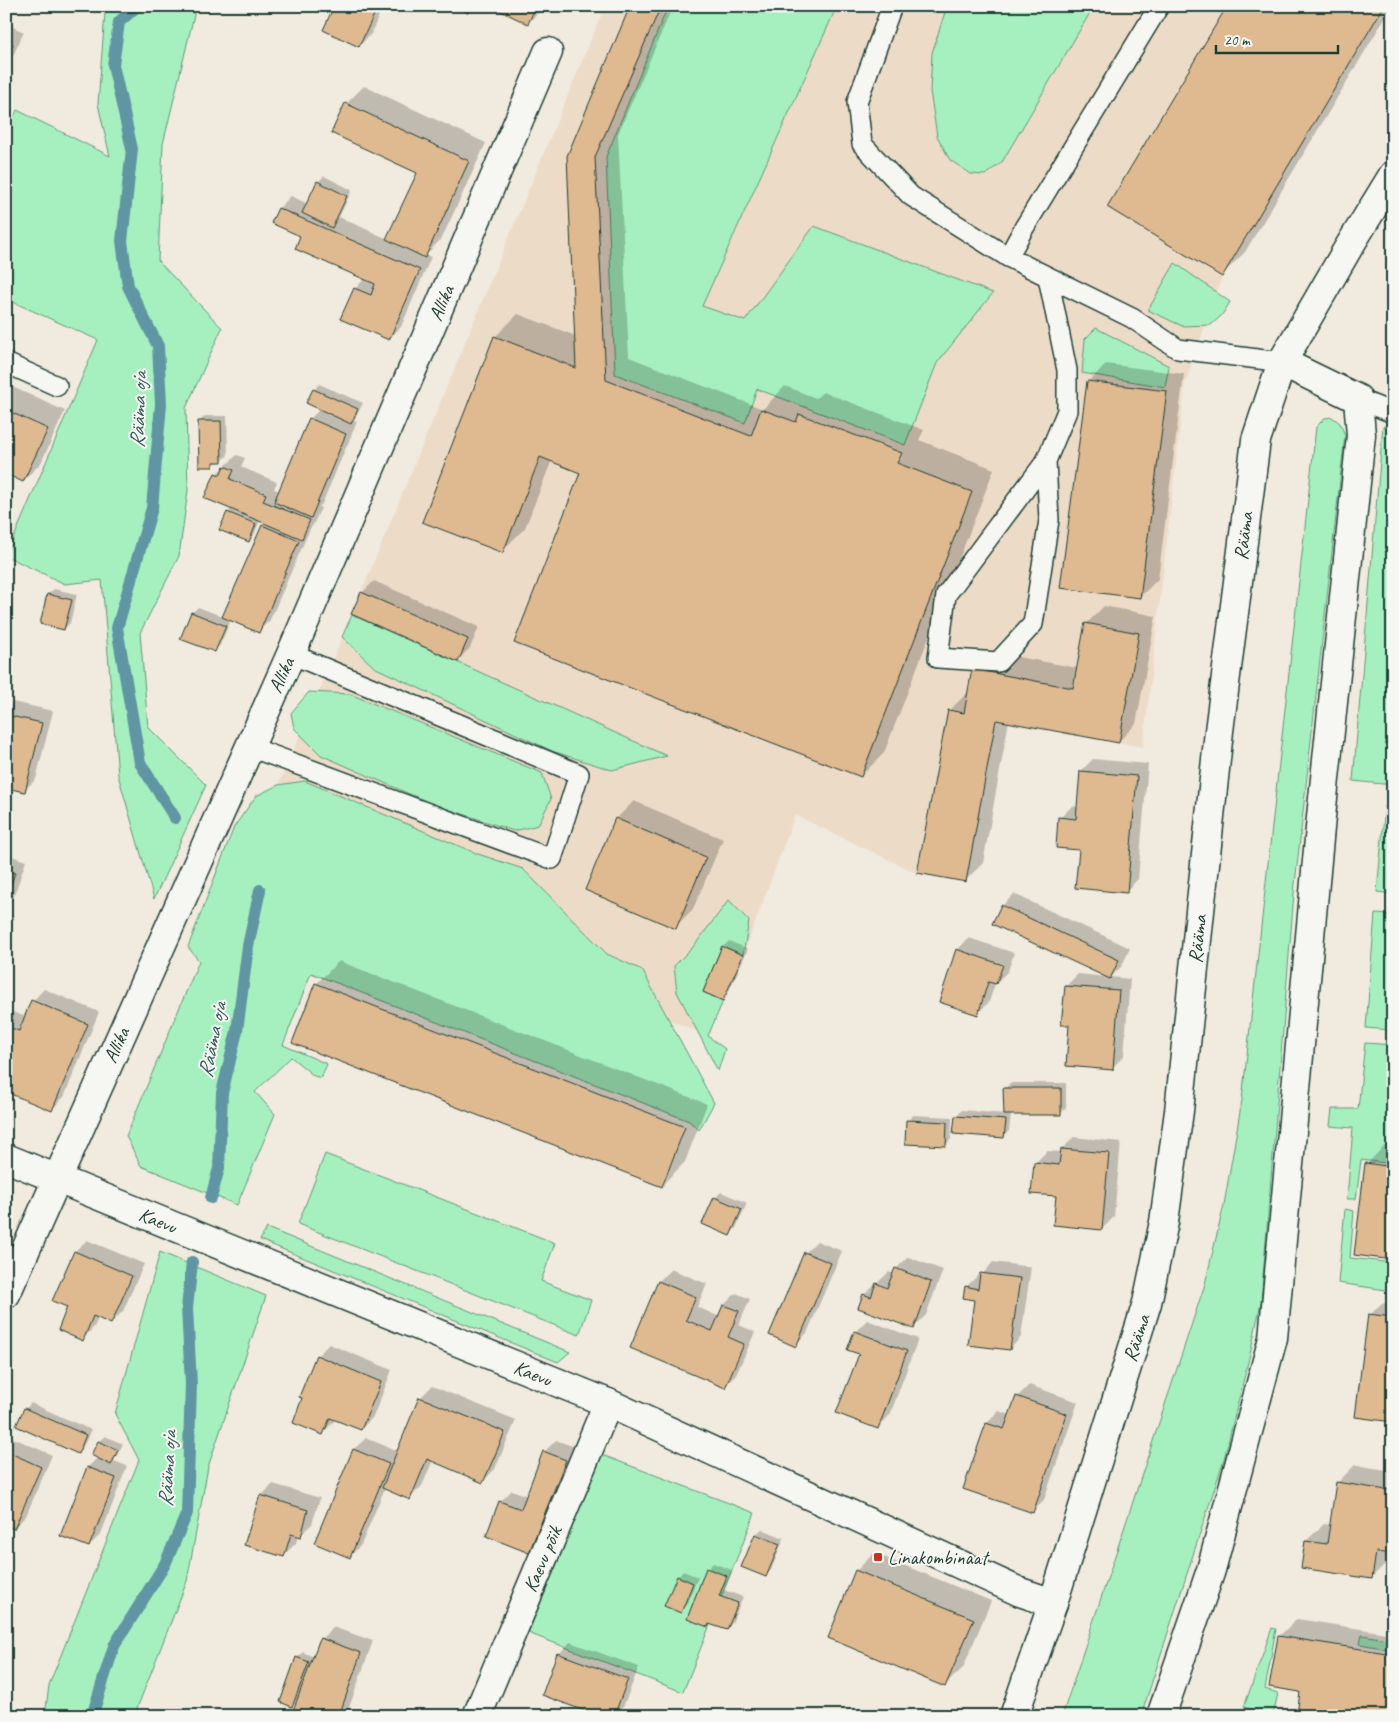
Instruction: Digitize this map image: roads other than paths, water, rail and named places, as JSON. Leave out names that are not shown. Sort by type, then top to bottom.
[{"type":"street","name":"Allika","points":[[6,1294],[291,654],[548,52]]},
{"type":"street","name":"Rääma","points":[[1014,1716],[1053,1603],[1147,1303],[1164,1222],[1180,1102],[1219,731],[1256,440],[1282,362],[1393,175]]},
{"type":"street","points":[[1161,1716],[1211,1570],[1273,1338],[1321,817],[1361,435],[1358,399],[1282,362]]},
{"type":"street","name":"Kaevu","points":[[6,1158],[608,1403],[1020,1592],[1053,1603]]},
{"type":"street","name":"Kaevu põik","points":[[477,1716],[608,1403]]},
{"type":"lane","points":[[892,6],[856,102],[862,144],[910,196],[1008,257],[1132,318],[1178,349],[1282,362]]},
{"type":"lane","points":[[1008,257],[1159,6]]},
{"type":"lane","points":[[1046,461],[1049,520],[1033,624],[998,662],[938,658],[946,595],[1046,461],[1068,411],[1067,370],[1048,277]]},
{"type":"lane","points":[[6,363],[57,386]]},
{"type":"lane","points":[[1358,399],[1393,413]]},
{"type":"lane","points":[[250,747],[552,859],[579,774],[291,654]]},
{"type":"waterway","name":"Rääma oja","points":[[137,6],[119,22],[113,65],[132,149],[122,241],[128,286],[158,346],[161,404],[152,508],[117,628],[140,763],[175,818]]},
{"type":"waterway","name":"Rääma oja","points":[[211,1198],[219,1168],[222,1093],[237,1031],[248,946],[260,890]]},
{"type":"waterway","name":"Rääma oja","points":[[92,1716],[114,1646],[165,1564],[187,1513],[191,1384],[187,1308],[192,1262]]},
{"type":"place","name":"Linakombinaat","points":[[878,1557]]}]
